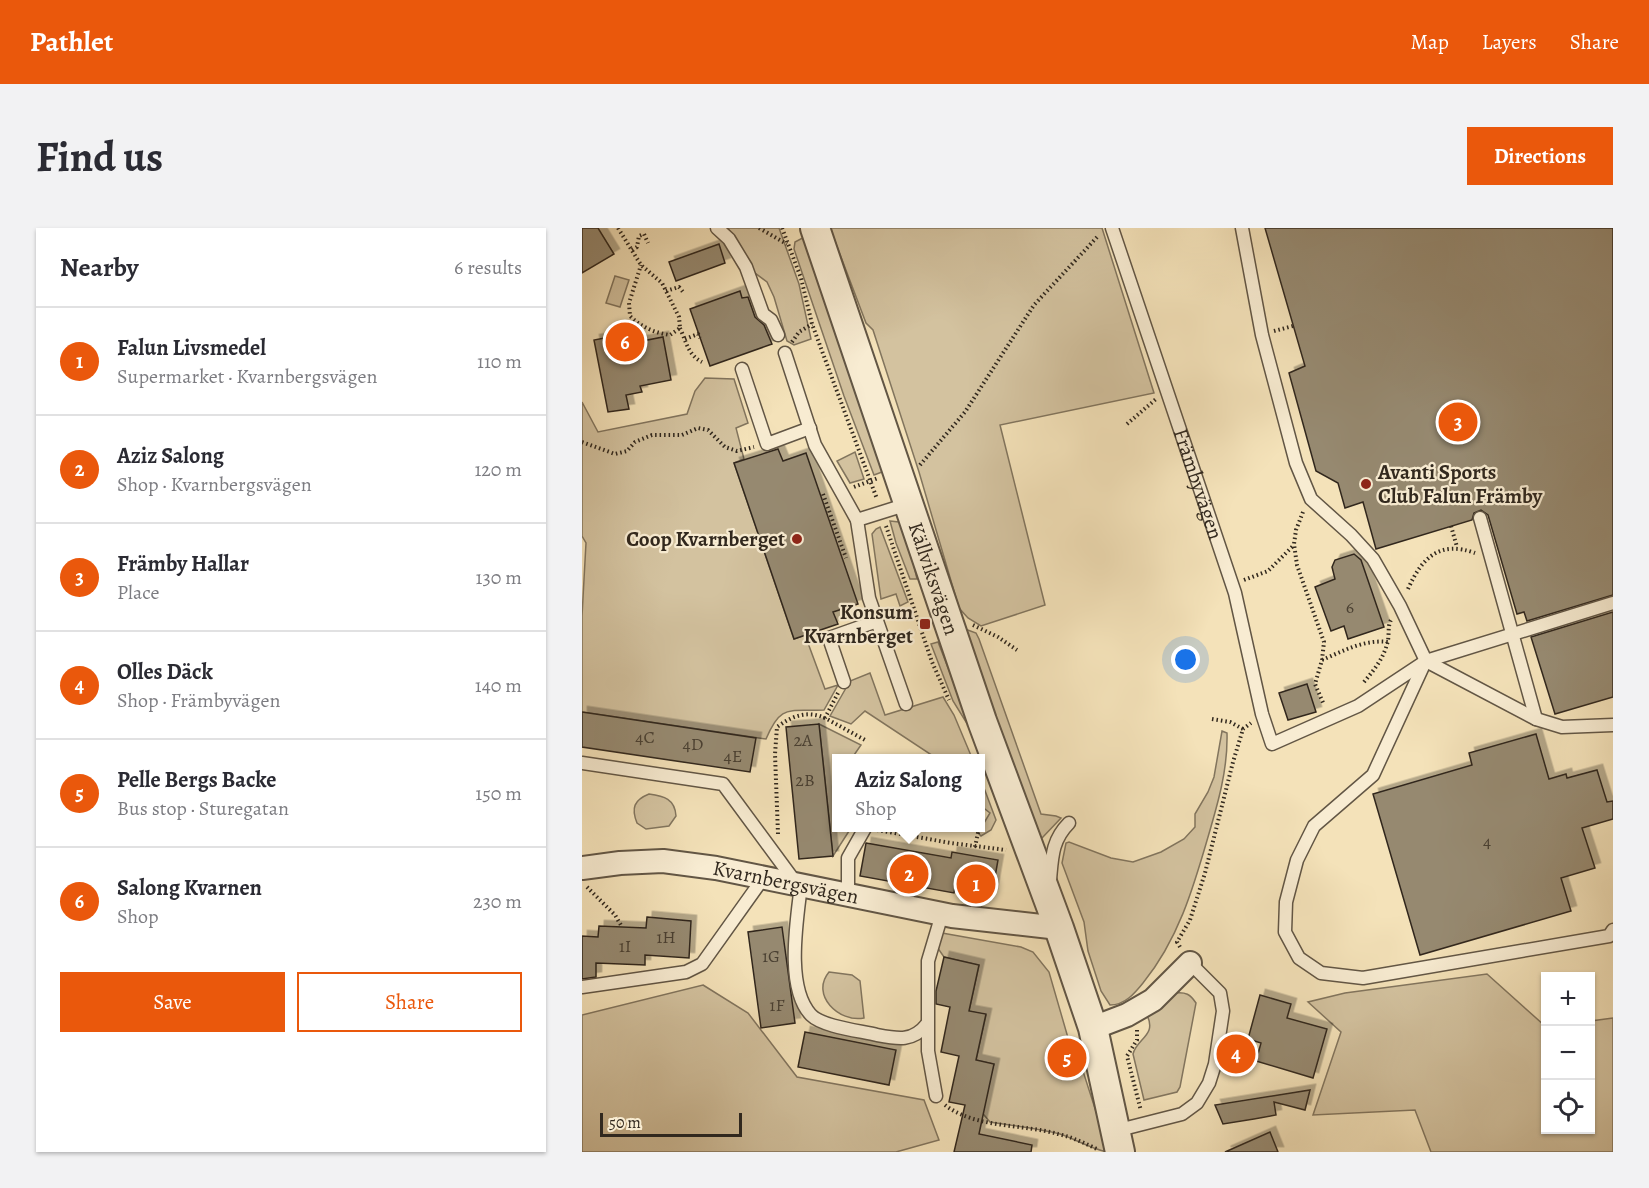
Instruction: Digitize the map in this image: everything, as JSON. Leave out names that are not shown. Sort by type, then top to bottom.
[{"type":"street","name":"Källviksvägen","points":[[815,228],[895,508],[982,722],[1059,928],[1093,1028],[1120,1140]]},
{"type":"street","name":"Kvarnbergsvägen","points":[[583,876],[620,863],[663,861],[764,877],[942,914],[1059,928]]},
{"type":"street","points":[[1093,1028],[1134,1011],[1153,1000],[1181,956]]},
{"type":"lane","points":[[717,228],[729,239],[746,267],[763,314],[771,320],[777,335]]},
{"type":"lane","name":"Främbyvägen","points":[[1112,228],[1232,584],[1262,714],[1272,744],[1358,706],[1426,661]]},
{"type":"lane","points":[[1242,228],[1262,335],[1296,463],[1311,499],[1351,535],[1373,560],[1400,606],[1426,661],[1536,720],[1562,727],[1613,725]]},
{"type":"lane","points":[[785,353],[815,445],[857,520],[869,598],[906,704]]},
{"type":"lane","points":[[742,369],[767,444],[810,428]]},
{"type":"lane","points":[[857,520],[895,508]]},
{"type":"lane","points":[[1480,518],[1536,720]]},
{"type":"lane","points":[[1613,603],[1426,661],[1373,775],[1314,826],[1297,860],[1286,902],[1285,932],[1299,958],[1321,974],[1363,978],[1609,936],[1613,930]]},
{"type":"lane","points":[[844,682],[829,638],[878,621]]},
{"type":"lane","points":[[582,763],[723,784],[799,884],[794,946],[799,994],[812,1016],[839,1027],[896,1038],[920,1033],[927,1024]]},
{"type":"lane","points":[[1048,899],[1052,849],[1069,823]]},
{"type":"lane","points":[[848,895],[848,858],[863,832]]},
{"type":"lane","points":[[582,987],[687,972],[702,964],[764,877]]},
{"type":"lane","points":[[936,1096],[928,1051],[928,961],[942,914]]},
{"type":"lane","points":[[1120,1140],[1189,1110],[1202,1095],[1215,1064],[1223,1011],[1220,993],[1181,956]]},
{"type":"path","points":[[618,228],[641,265],[662,283],[679,317],[680,328],[694,358],[702,362]]},
{"type":"path","points":[[759,228],[788,244]]},
{"type":"path","points":[[782,228],[801,278],[812,324],[895,508],[932,662],[953,706]]},
{"type":"path","points":[[913,464],[918,468],[965,412],[1034,305],[1105,228]]},
{"type":"path","points":[[632,250],[638,247],[639,236],[644,234],[648,243]]},
{"type":"path","points":[[641,265],[629,303],[630,316],[637,323],[659,333],[670,335],[680,328]]},
{"type":"path","points":[[666,291],[679,287],[683,292]]},
{"type":"path","points":[[785,353],[799,332],[812,324]]},
{"type":"path","points":[[685,339],[698,334],[700,338]]},
{"type":"path","points":[[1127,424],[1166,391]]},
{"type":"path","points":[[582,442],[615,454],[627,450],[635,442],[652,435],[682,435],[698,428],[708,430],[725,447],[737,451],[767,444]]},
{"type":"path","points":[[828,469],[821,488],[833,526],[847,560],[865,573]]},
{"type":"path","points":[[1311,499],[1305,505],[1296,530],[1294,545],[1297,565],[1324,642],[1322,660],[1315,684],[1326,710]]},
{"type":"path","points":[[833,526],[842,524]]},
{"type":"path","points":[[1451,526],[1456,547]]},
{"type":"path","points":[[1232,584],[1268,571],[1294,545]]},
{"type":"path","points":[[1322,660],[1362,644],[1377,640],[1388,642]]},
{"type":"path","points":[[825,718],[844,682]]},
{"type":"path","points":[[779,859],[775,754],[777,727],[789,718],[804,714],[817,714],[865,740]]},
{"type":"path","points":[[1181,956],[1178,942],[1190,920],[1205,873],[1233,762],[1244,729],[1262,714]]},
{"type":"path","points":[[1212,718],[1230,722],[1244,729]]},
{"type":"path","points":[[900,832],[975,847],[1013,850]]},
{"type":"path","points":[[975,847],[978,832]]},
{"type":"path","points":[[583,876],[622,927]]},
{"type":"path","points":[[1178,942],[1181,956]]},
{"type":"path","points":[[936,1096],[949,1109],[962,1116],[1056,1133],[1080,1141],[1120,1140],[1142,1114],[1127,1056],[1137,1040],[1134,1011]]},
{"type":"shaded area","points":[[728,228],[779,228],[799,284],[811,339],[794,345],[787,341],[774,297],[767,282],[751,270]]},
{"type":"shaded area","points":[[830,228],[1102,228],[1154,393],[1000,425],[1045,605],[981,626],[968,618],[959,608],[919,472],[873,330],[866,323]]},
{"type":"shaded area","points":[[808,235],[890,469],[874,475],[844,396],[794,249],[795,242]]},
{"type":"shaded area","points":[[615,276],[629,280],[620,307],[606,303]]},
{"type":"shaded area","points":[[705,378],[734,379],[748,423],[736,428],[744,459],[734,463],[794,639],[805,635],[825,689],[838,685],[824,710],[794,711],[782,715],[776,720],[766,739],[582,712],[582,616],[586,543],[582,536],[582,402],[598,432],[687,414],[695,391]]},
{"type":"shaded area","points":[[855,452],[864,479],[850,483],[837,461]]},
{"type":"shaded area","points":[[890,521],[899,522],[906,531],[917,579],[910,579]]},
{"type":"shaded area","points":[[880,527],[908,602],[900,606],[896,594],[881,599],[872,534]]},
{"type":"shaded area","points":[[965,629],[976,633],[979,639],[1041,814],[1061,818],[1042,838],[1038,838]]},
{"type":"shaded area","points":[[938,642],[970,724],[966,722],[953,701],[931,644]]},
{"type":"shaded area","points":[[870,673],[885,715],[943,697],[954,715],[970,754],[930,754],[865,711],[851,724],[830,716],[850,681]]},
{"type":"shaded area","points":[[819,724],[861,745],[855,754],[832,754],[832,832],[848,832],[833,856]]},
{"type":"shaded area","points":[[1222,731],[1227,733],[1227,746],[1222,786],[1183,913],[1166,949],[1143,983],[1125,1001],[1110,1005],[1101,991],[1088,951],[1084,922],[1062,863],[1066,843],[1069,842],[1111,858],[1133,862],[1161,852],[1184,839],[1195,827],[1195,814],[1214,777]]},
{"type":"shaded area","points":[[985,791],[996,820],[991,830],[981,836],[978,833],[985,832],[985,821],[990,813],[985,809]]},
{"type":"shaded area","points":[[649,794],[664,797],[671,802],[676,816],[669,826],[646,829],[637,823],[634,813],[635,805]]},
{"type":"shaded area","points":[[942,933],[1021,947],[1033,952],[1049,972],[1077,1069],[1082,1068],[1109,1152],[1060,1134],[990,1122],[979,1109],[994,1064],[976,1060],[986,1015],[969,1011],[979,965],[944,957],[937,947]]},
{"type":"shaded area","points":[[829,972],[852,975],[860,981],[864,1018],[845,1016],[830,1005],[823,990],[824,981]]},
{"type":"shaded area","points":[[1487,974],[1541,1022],[1541,1134],[1595,1134],[1595,1020],[1613,1018],[1613,1152],[1431,1152],[1415,1110],[1313,1115],[1341,1032],[1308,1002],[1345,993]]},
{"type":"shaded area","points":[[703,985],[748,1013],[797,1077],[924,1100],[939,1140],[896,1152],[582,1152],[582,1015]]},
{"type":"shaded area","points":[[1175,993],[1187,994],[1196,1003],[1180,1087],[1177,1092],[1144,1100],[1133,1054],[1150,1028],[1147,1015]]},
{"type":"building","points":[[582,228],[598,228],[614,254],[582,273]]},
{"type":"building","points":[[1265,228],[1613,228],[1613,595],[1527,621],[1524,612],[1517,614],[1488,515],[1481,510],[1474,513],[1472,520],[1376,549],[1363,502],[1345,508],[1338,483],[1316,471],[1289,373],[1305,366]]},
{"type":"building","points":[[719,244],[725,263],[676,281],[669,262]]},
{"type":"building","points":[[740,291],[742,298],[748,297],[755,317],[764,325],[772,344],[710,366],[690,309]]},
{"type":"building","points":[[630,333],[632,343],[663,337],[671,380],[640,386],[642,392],[626,395],[629,409],[608,412],[594,340]]},
{"type":"building","name":"Coop Kvarnberget","points":[[778,449],[783,461],[806,453],[858,604],[833,612],[838,624],[794,639],[734,463]]},
{"type":"building","points":[[1354,554],[1361,560],[1384,627],[1348,639],[1344,626],[1331,631],[1315,587],[1335,579],[1332,567],[1335,560]]},
{"type":"building","points":[[1613,612],[1613,697],[1555,714],[1531,637]]},
{"type":"building","points":[[1307,684],[1316,712],[1288,720],[1279,693]]},
{"type":"building","points":[[582,712],[756,738],[750,772],[582,747]]},
{"type":"building","points":[[819,724],[833,856],[799,859],[786,727]]},
{"type":"building","points":[[1536,734],[1549,779],[1566,774],[1567,778],[1597,770],[1607,802],[1613,801],[1613,819],[1582,828],[1595,868],[1561,878],[1571,911],[1420,955],[1373,794],[1472,765],[1469,753]]},
{"type":"building","points":[[866,843],[951,858],[952,852],[998,860],[992,894],[955,887],[954,893],[860,876]]},
{"type":"building","points":[[647,917],[691,921],[689,958],[645,955],[645,965],[596,963],[596,977],[582,979],[582,936],[598,937],[599,926],[646,928]]},
{"type":"building","points":[[782,927],[795,1023],[761,1028],[748,932]]},
{"type":"building","points":[[944,957],[979,965],[969,1011],[986,1014],[976,1060],[994,1064],[979,1134],[1032,1145],[1031,1152],[954,1152],[965,1105],[949,1102],[959,1056],[941,1052],[950,1007],[936,1004],[936,991]]},
{"type":"building","points":[[1260,995],[1291,1004],[1287,1018],[1327,1029],[1313,1078],[1256,1061],[1261,1043],[1248,1039]]},
{"type":"building","points":[[805,1032],[896,1050],[889,1085],[798,1067]]},
{"type":"building","points":[[1310,1090],[1305,1110],[1274,1102],[1276,1115],[1223,1124],[1215,1105]]},
{"type":"building","points":[[1270,1132],[1278,1152],[1225,1152]]},
{"type":"place","name":"Salong Kvarnen","points":[[625,342]]},
{"type":"place","name":"Främby Hallar","points":[[1458,422]]},
{"type":"place","name":"Avanti Sports Club Falun Främby","points":[[1366,484]]},
{"type":"place","name":"Coop Kvarnberget","points":[[797,539]]},
{"type":"place","name":"Konsum Kvarnberget","points":[[925,624]]},
{"type":"place","name":"Aziz Salong","points":[[909,874]]},
{"type":"place","name":"Falun Livsmedel","points":[[976,884]]},
{"type":"place","name":"Olles Däck","points":[[1236,1054]]},
{"type":"place","name":"Pelle Bergs Backe","points":[[1067,1058]]}]
